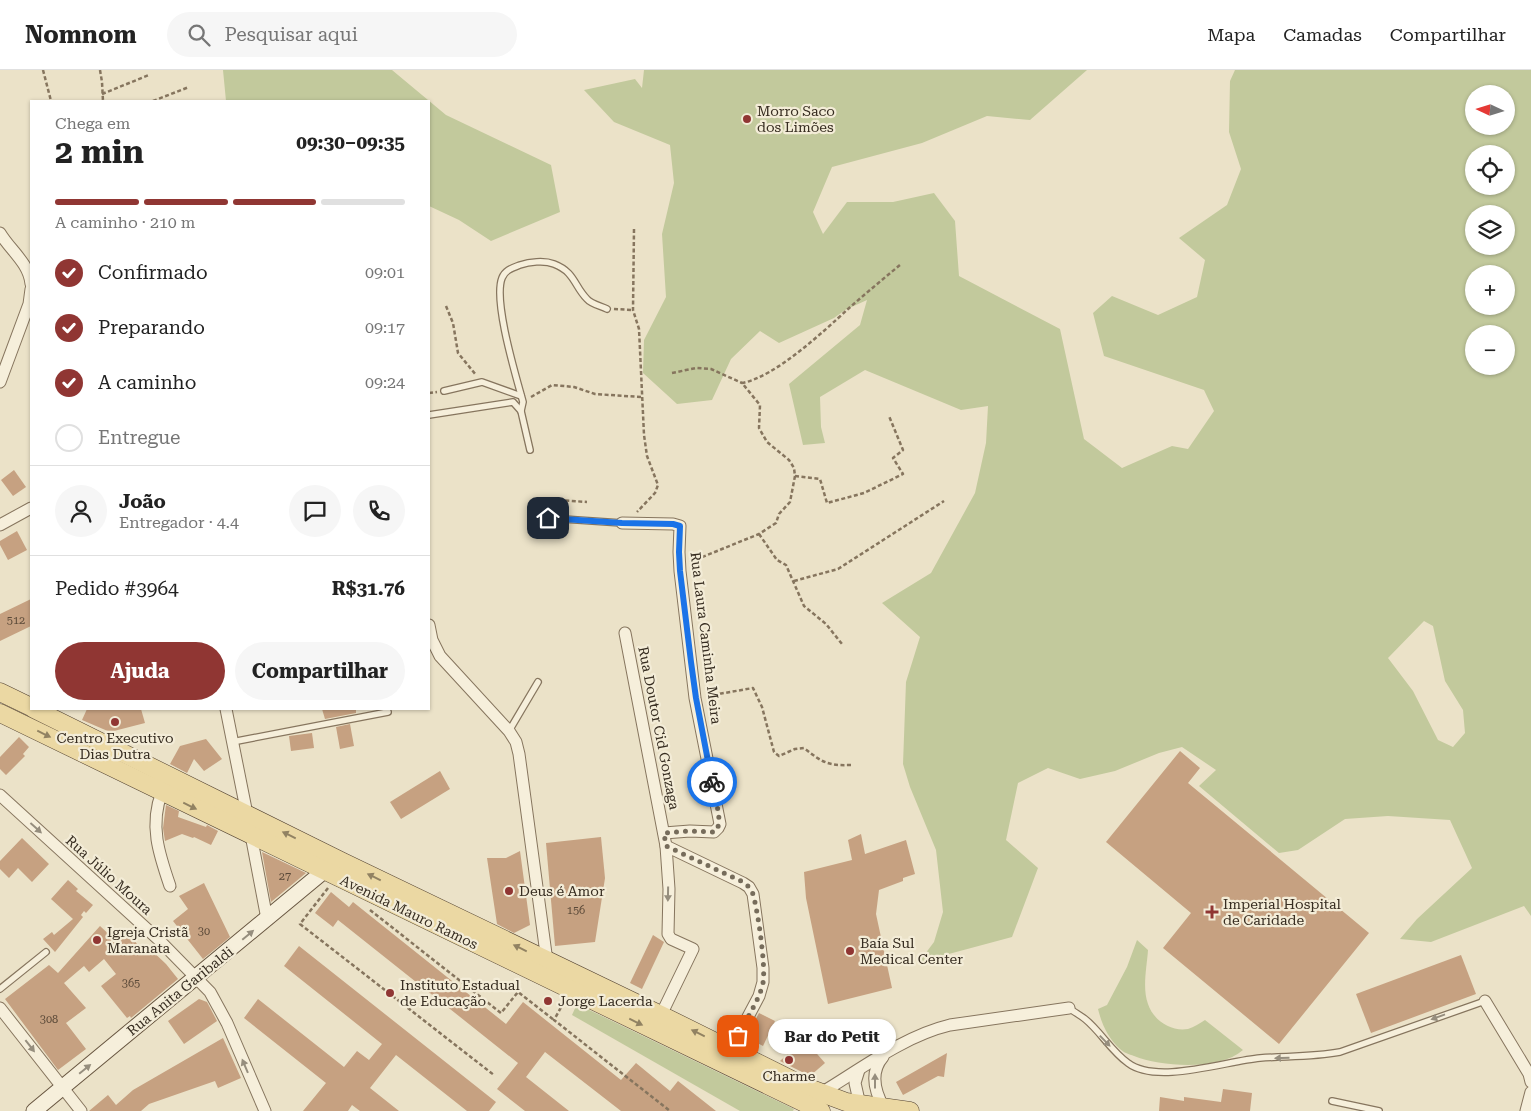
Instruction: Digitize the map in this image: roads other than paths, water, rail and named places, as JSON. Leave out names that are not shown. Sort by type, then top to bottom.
[{"type":"main road","name":"Avenida Mauro Ramos","points":[[0,692],[30,707]]},
{"type":"main road","name":"Avenida Mauro Ramos","points":[[37,710],[247,814],[328,864],[572,991],[819,1106]]},
{"type":"main road","name":"Avenida Mauro Ramos","points":[[0,713],[251,835],[328,864],[547,961],[661,1015],[731,1049],[819,1106]]},
{"type":"main road","points":[[819,1106],[846,1102],[861,1108],[910,1111]]},
{"type":"street","points":[[0,233],[26,266],[30,275]]},
{"type":"street","points":[[0,382],[30,304]]},
{"type":"street","points":[[0,525],[30,509]]},
{"type":"street","name":"Rua Laura Caminha Meira","points":[[622,523],[673,524],[680,526],[679,552],[696,698],[720,824],[714,832],[664,833]]},
{"type":"street","points":[[430,629],[432,640],[440,656],[509,731],[516,742],[547,961]]},
{"type":"street","name":"Rua Doutor Cid Gonzaga","points":[[625,633],[666,846],[669,889],[668,934],[673,940],[694,949],[661,1015]]},
{"type":"street","points":[[226,710],[247,814]]},
{"type":"street","points":[[162,792],[157,804],[155,831],[157,845],[170,886]]},
{"type":"street","name":"Rua Júlio Moura","points":[[0,796],[159,940],[210,992],[227,1023],[265,1111]]},
{"type":"street","points":[[251,835],[267,919]]},
{"type":"street","points":[[666,846],[743,882],[753,894],[763,968],[763,982],[759,996],[731,1049]]},
{"type":"street","name":"Rua Anita Garibaldi","points":[[34,1111],[197,978],[328,864]]},
{"type":"street","points":[[1484,1002],[1531,1082]]},
{"type":"street","points":[[0,1008],[81,1111]]},
{"type":"street","points":[[819,1106],[859,1070],[907,1041],[933,1029],[1069,1008]]},
{"type":"street","points":[[884,1108],[875,1089],[875,1074],[878,1063],[886,1054]]},
{"type":"street","points":[[859,1070],[855,1083],[861,1108]]},
{"type":"street","points":[[1526,1111],[1531,1092]]},
{"type":"lane","points":[[530,450],[521,411],[522,399],[507,345],[500,305],[502,276],[508,270],[525,263],[553,264],[572,275],[587,300],[608,309]]},
{"type":"lane","points":[[444,391],[482,382],[522,399]]},
{"type":"lane","points":[[430,415],[513,402],[521,411]]},
{"type":"lane","points":[[548,518],[622,523]]},
{"type":"lane","points":[[509,731],[538,682]]},
{"type":"lane","points":[[232,742],[388,712],[387,710]]},
{"type":"lane","points":[[0,989],[46,952]]},
{"type":"lane","points":[[1069,1008],[1085,1019],[1128,1064],[1147,1070],[1190,1070],[1260,1058],[1325,1055],[1340,1052],[1484,1002]]},
{"type":"lane","points":[[1332,1101],[1379,1111]]},
{"type":"place","name":"Morro Saco dos Limões","points":[[747,119]]},
{"type":"place","name":"Centro Executivo Dias Dutra","points":[[115,722]]},
{"type":"place","name":"Deus é Amor","points":[[509,891]]},
{"type":"place","name":"Imperial Hospital de Caridade","points":[[1212,912]]},
{"type":"place","name":"Igreja Cristã Maranata","points":[[97,940]]},
{"type":"place","name":"Baía Sul Medical Center","points":[[850,951]]},
{"type":"place","name":"Instituto Estadual de Educação","points":[[390,993]]},
{"type":"place","name":"Jorge Lacerda","points":[[548,1001]]},
{"type":"place","name":"Bar do Petit","points":[[738,1036]]},
{"type":"place","name":"Charme","points":[[789,1060]]}]
